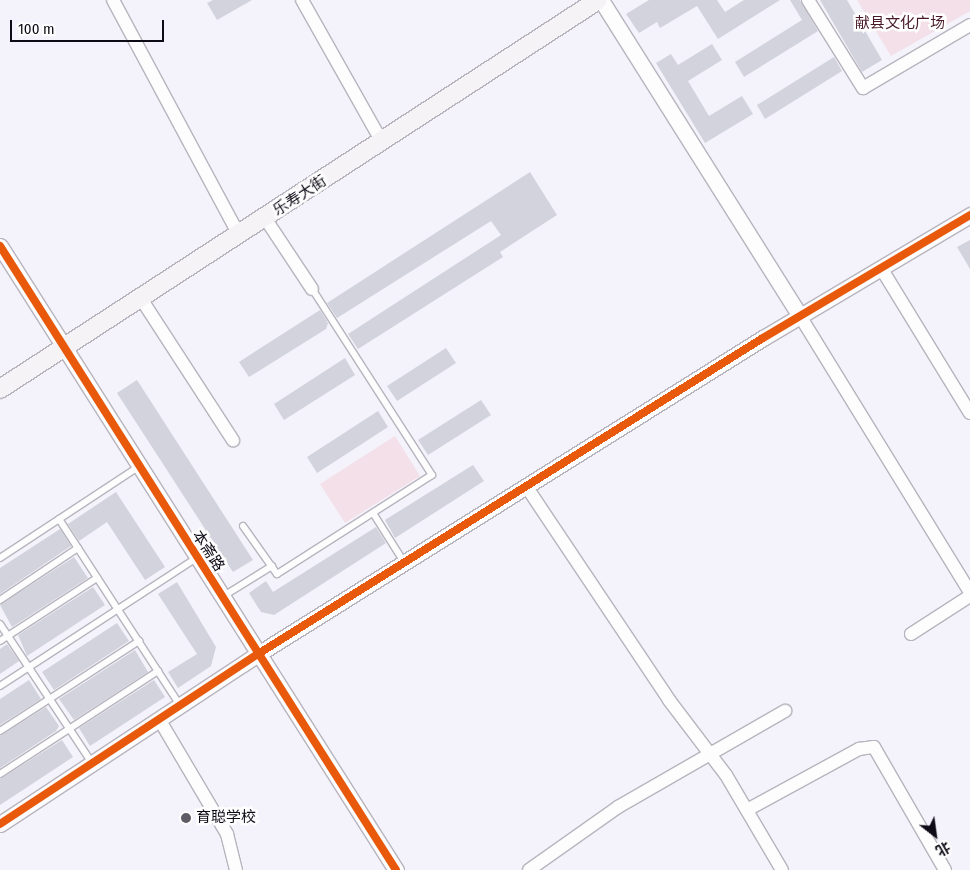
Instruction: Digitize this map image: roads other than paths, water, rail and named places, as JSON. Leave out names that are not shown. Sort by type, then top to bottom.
[{"type":"main road","name":"乐寿大街","points":[[0,389],[599,0]]},
{"type":"street","points":[[113,0],[239,235]]},
{"type":"street","points":[[302,0],[382,142]]},
{"type":"street","points":[[599,0],[800,316],[970,592]]},
{"type":"street","points":[[808,0],[863,88],[970,25]]},
{"type":"street","points":[[0,824],[258,654],[404,562],[800,316],[970,215]]},
{"type":"street","points":[[266,218],[312,289]]},
{"type":"street","name":"本斋路","points":[[0,246],[138,467],[396,870]]},
{"type":"street","points":[[881,268],[970,414]]},
{"type":"street","points":[[140,298],[233,440]]},
{"type":"street","points":[[526,486],[669,700],[712,755],[782,870]]},
{"type":"street","points":[[911,634],[970,596]]},
{"type":"street","points":[[529,870],[618,807],[712,755],[784,711]]},
{"type":"street","points":[[159,719],[227,834],[236,870]]},
{"type":"street","points":[[747,810],[858,749],[874,747],[945,870]]},
{"type":"lane","points":[[243,526],[277,574],[432,475],[312,289]]},
{"type":"lane","points":[[0,558],[138,467]]},
{"type":"lane","points":[[373,513],[404,562]]},
{"type":"lane","points":[[59,519],[180,705]]},
{"type":"lane","points":[[0,600],[78,548]]},
{"type":"lane","points":[[0,686],[196,558]]},
{"type":"lane","points":[[222,598],[272,566]]},
{"type":"lane","points":[[0,641],[97,578]]},
{"type":"lane","points":[[0,624],[92,764]]},
{"type":"lane","points":[[0,731],[139,642]]},
{"type":"lane","points":[[0,774],[158,671]]},
{"type":"place","name":"育聪学校","points":[[186,818]]},
{"type":"park label","name":"献县文化广场","points":[[900,24]]}]
